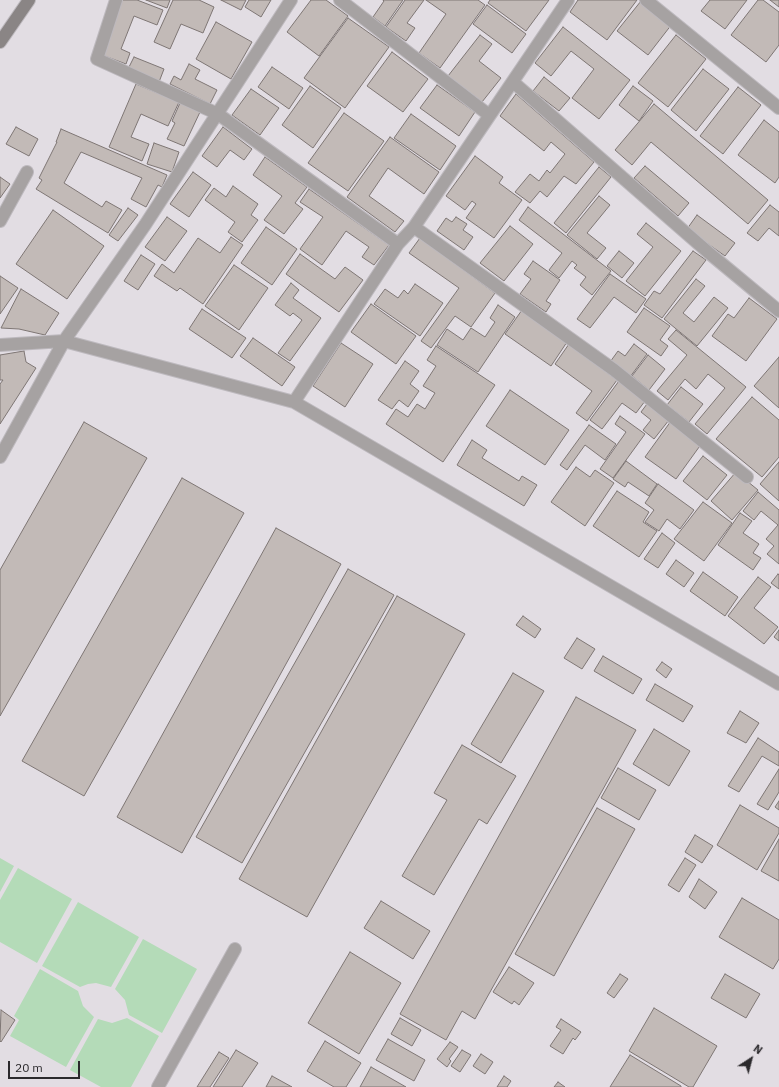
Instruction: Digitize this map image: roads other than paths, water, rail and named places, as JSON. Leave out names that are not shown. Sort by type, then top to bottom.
[{"type":"street","points":[[0,42],[29,0]]},
{"type":"street","points":[[116,0],[97,59],[218,114],[398,244]]},
{"type":"street","points":[[0,457],[64,341],[145,225],[291,0]]},
{"type":"street","points":[[340,0],[489,115]]},
{"type":"street","points":[[294,402],[398,244],[414,227],[568,0]]},
{"type":"street","points":[[646,0],[779,108]]},
{"type":"street","points":[[513,82],[709,253],[779,311]]},
{"type":"street","points":[[0,221],[27,172]]},
{"type":"street","points":[[414,227],[614,370],[747,477]]},
{"type":"street","points":[[0,345],[64,341],[294,402],[779,684]]},
{"type":"street","points":[[158,1087],[236,949]]}]
